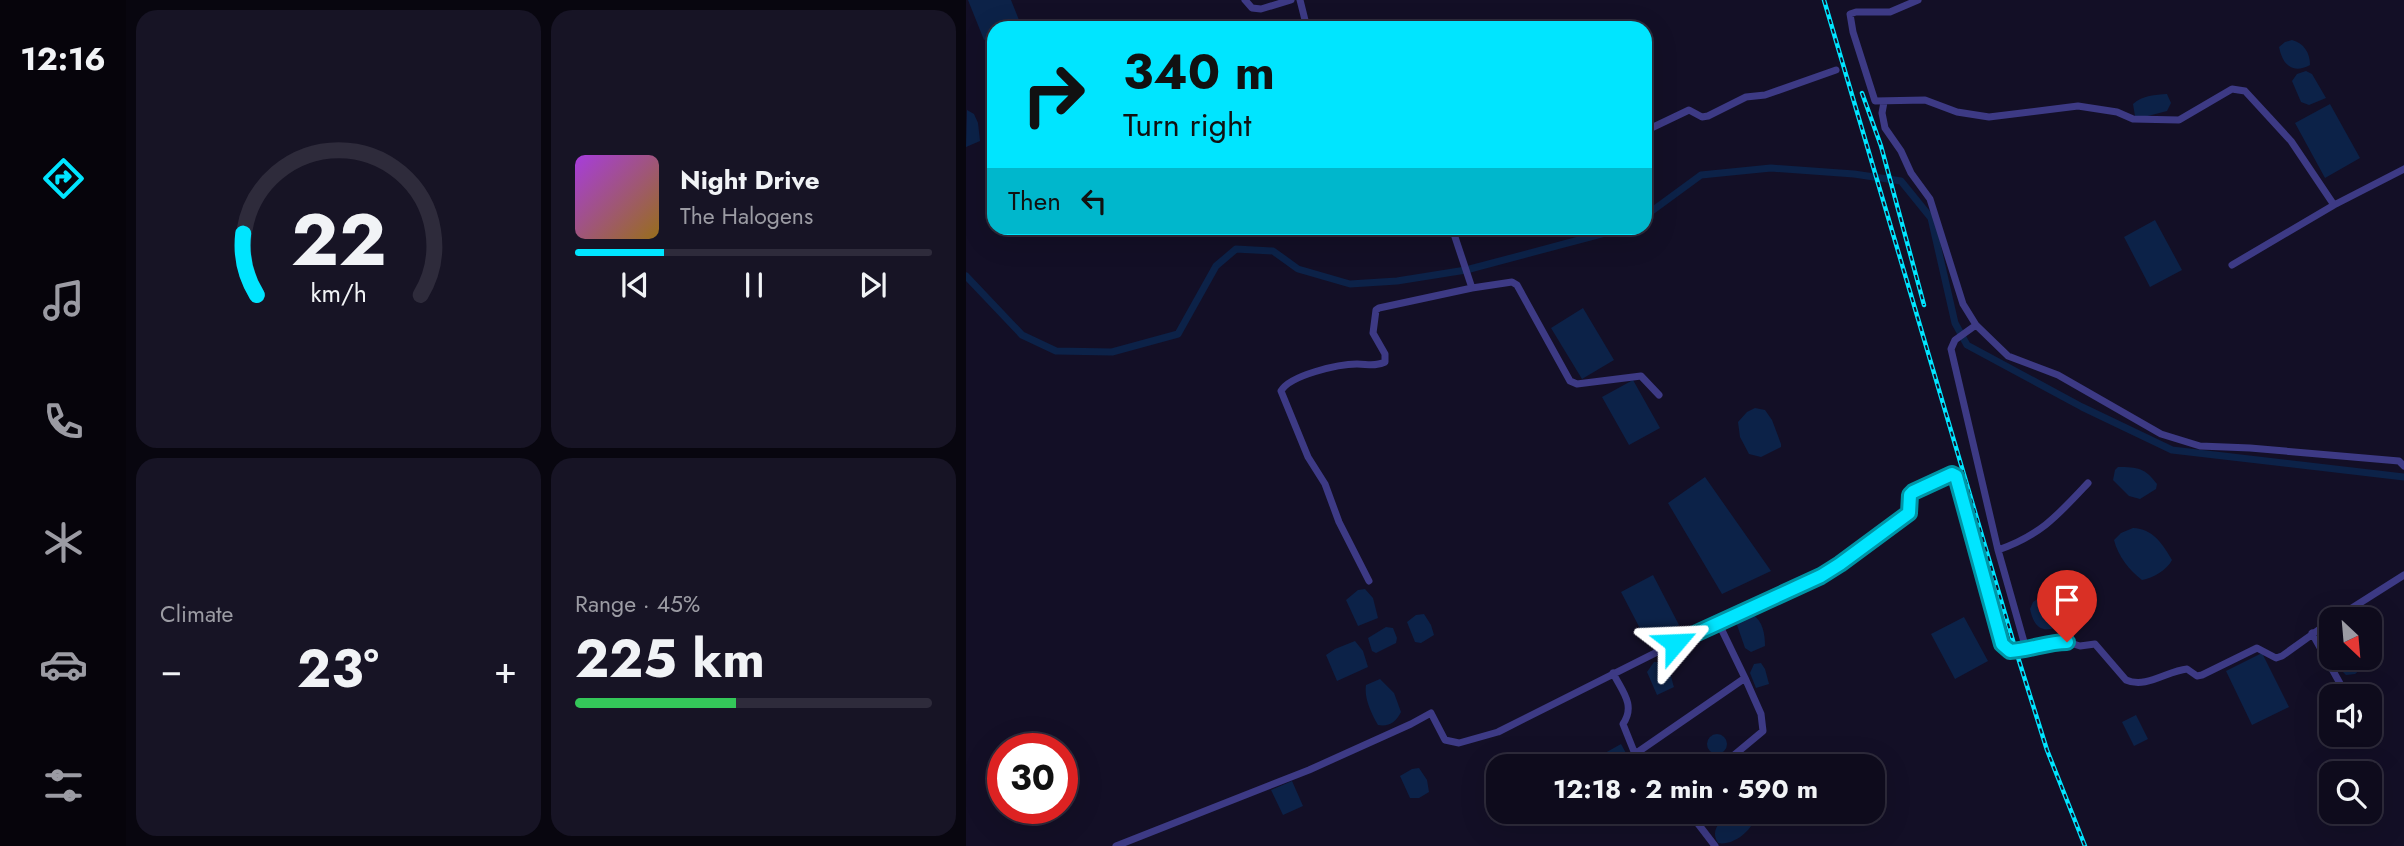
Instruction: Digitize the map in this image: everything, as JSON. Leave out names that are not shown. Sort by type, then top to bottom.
[{"type":"street","points":[[1245,0],[1252,8],[1261,9],[1291,0]]},
{"type":"street","points":[[1300,0],[1305,21]]},
{"type":"street","points":[[1918,0],[1890,12],[1850,14],[1875,101],[1925,100],[1957,112],[1989,117],[2008,117],[2078,106],[2117,112],[2133,119],[2179,120],[2232,89],[2239,89],[2245,91],[2291,141],[2334,205]]},
{"type":"street","points":[[1652,128],[1689,110],[1702,117],[1707,116],[1746,97],[1765,95],[1836,70]]},
{"type":"street","points":[[1884,102],[1882,113],[1885,128],[1901,151],[1910,173],[1930,199],[1944,236],[1963,304],[1976,325],[2008,356],[2058,375],[2161,434],[2200,446],[2399,461],[2404,466]]},
{"type":"street","points":[[2232,265],[2334,205],[2404,169]]},
{"type":"street","points":[[1454,235],[1471,286]]},
{"type":"street","points":[[1369,581],[1339,522],[1325,484],[1308,457],[1281,391],[1285,384],[1311,373],[1356,364],[1385,362],[1385,354],[1373,333],[1376,310],[1379,308],[1471,286],[1511,282],[1517,285],[1570,381],[1577,384],[1641,376],[1659,395]]},
{"type":"street","points":[[1976,325],[1955,340],[1951,349],[1952,356],[1998,550],[2026,649]]},
{"type":"street","points":[[1116,846],[1309,770],[1431,713],[1445,740],[1459,743],[1498,732],[1718,622],[1821,576],[1909,513],[1910,495],[1913,492],[1952,474],[1956,476],[2002,644],[2010,651],[2055,642],[2080,646],[2095,644],[2126,680],[2133,683],[2187,668],[2197,676],[2202,675],[2257,648],[2276,658],[2319,628]]},
{"type":"street","points":[[1998,550],[2024,540],[2051,523],[2088,483]]},
{"type":"street","points":[[2353,607],[2404,575]]},
{"type":"street","points":[[1718,622],[1760,714],[1763,731],[1735,754]]},
{"type":"street","points":[[2312,633],[2340,684]]},
{"type":"street","points":[[1613,673],[1630,706],[1628,717],[1623,724],[1635,754],[1745,678]]},
{"type":"street","points":[[1698,824],[1715,846]]},
{"type":"water","points":[[968,0],[1011,0],[1019,21],[987,21],[987,39],[984,40]]},
{"type":"water","points":[[2292,40],[2306,49],[2310,65],[2294,68],[2283,59],[2279,47]]},
{"type":"water","points":[[2306,71],[2312,74],[2326,98],[2309,105],[2301,102],[2292,81],[2297,74]]},
{"type":"water","points":[[2167,94],[2171,103],[2167,111],[2144,117],[2135,116],[2133,104],[2137,101],[2149,96]]},
{"type":"water","points":[[2330,104],[2360,158],[2325,178],[2295,123]]},
{"type":"water","points":[[967,110],[974,114],[978,123],[980,141],[966,147]]},
{"type":"water","points":[[2155,220],[2182,270],[2150,287],[2124,237]]},
{"type":"water","points":[[1583,308],[1614,360],[1582,379],[1551,328]]},
{"type":"water","points":[[1633,380],[1660,428],[1629,445],[1602,397]]},
{"type":"water","points":[[1755,408],[1765,410],[1781,444],[1781,447],[1761,457],[1749,454],[1740,437],[1738,422]]},
{"type":"water","points":[[2118,467],[2136,468],[2145,472],[2157,484],[2156,489],[2140,499],[2129,496],[2113,480]]},
{"type":"water","points":[[1705,477],[1771,571],[1722,594],[1668,503]]},
{"type":"water","points":[[2133,528],[2151,534],[2161,543],[2172,560],[2159,573],[2142,580],[2118,552],[2114,540],[2121,533]]},
{"type":"water","points":[[1653,575],[1679,625],[1647,642],[1621,592]]},
{"type":"water","points":[[1365,589],[1373,598],[1378,618],[1358,626],[1346,600],[1358,590]]},
{"type":"water","points":[[2039,598],[2058,605],[2063,613],[2064,624],[2052,629],[2038,626],[2030,609],[2033,602]]},
{"type":"water","points":[[1424,614],[1434,635],[1421,643],[1415,642],[1407,622],[1416,615]]},
{"type":"water","points":[[1752,614],[1763,628],[1765,646],[1751,652],[1745,648],[1736,622]]},
{"type":"water","points":[[1964,617],[1988,661],[1955,679],[1931,634]]},
{"type":"water","points":[[1386,627],[1393,628],[1396,643],[1376,653],[1372,651],[1368,638]]},
{"type":"water","points":[[1355,641],[1363,651],[1368,667],[1337,681],[1326,655]]},
{"type":"water","points":[[2262,653],[2289,707],[2252,725],[2226,671]]},
{"type":"water","points":[[1654,662],[1666,666],[1674,687],[1657,695],[1647,672]]},
{"type":"water","points":[[1761,663],[1769,684],[1756,688],[1750,673],[1754,664]]},
{"type":"water","points":[[2341,670],[2360,670],[2355,674],[2346,675]]},
{"type":"water","points":[[1380,679],[1394,693],[1401,712],[1394,721],[1386,725],[1378,725],[1366,695],[1366,685]]},
{"type":"water","points":[[2136,715],[2148,739],[2134,746],[2122,722]]},
{"type":"water","points":[[1713,735],[1721,735],[1726,740],[1726,748],[1721,753],[1713,753],[1708,748],[1708,740]]},
{"type":"water","points":[[1621,744],[1626,754],[1603,754]]},
{"type":"water","points":[[1419,768],[1427,780],[1429,792],[1419,798],[1410,798],[1400,776]]},
{"type":"water","points":[[1292,781],[1303,806],[1283,815],[1271,790]]},
{"type":"water","points":[[1720,824],[1752,824],[1740,837],[1723,843],[1718,843],[1716,829]]},
{"type":"waterway","points":[[1652,211],[1701,175],[1771,168],[1854,174],[1901,181],[1931,218],[1955,323],[1967,345],[2082,407],[2172,450],[2404,477]]},
{"type":"waterway","points":[[966,276],[1022,335],[1056,351],[1112,352],[1178,334],[1216,266],[1236,249],[1273,251],[1298,269],[1350,284],[1397,281],[1466,270],[1598,235]]},
{"type":"railway","points":[[1824,0],[2016,651],[2047,750],[2085,846]]},
{"type":"railway","points":[[1862,93],[1881,146],[1924,305]]},
{"type":"route","points":[[1675,643],[1821,576],[1897,524],[1909,513],[1910,495],[1913,492],[1952,474],[1956,476],[2002,644],[2010,651],[2031,649],[2047,643],[2067,642]]}]
